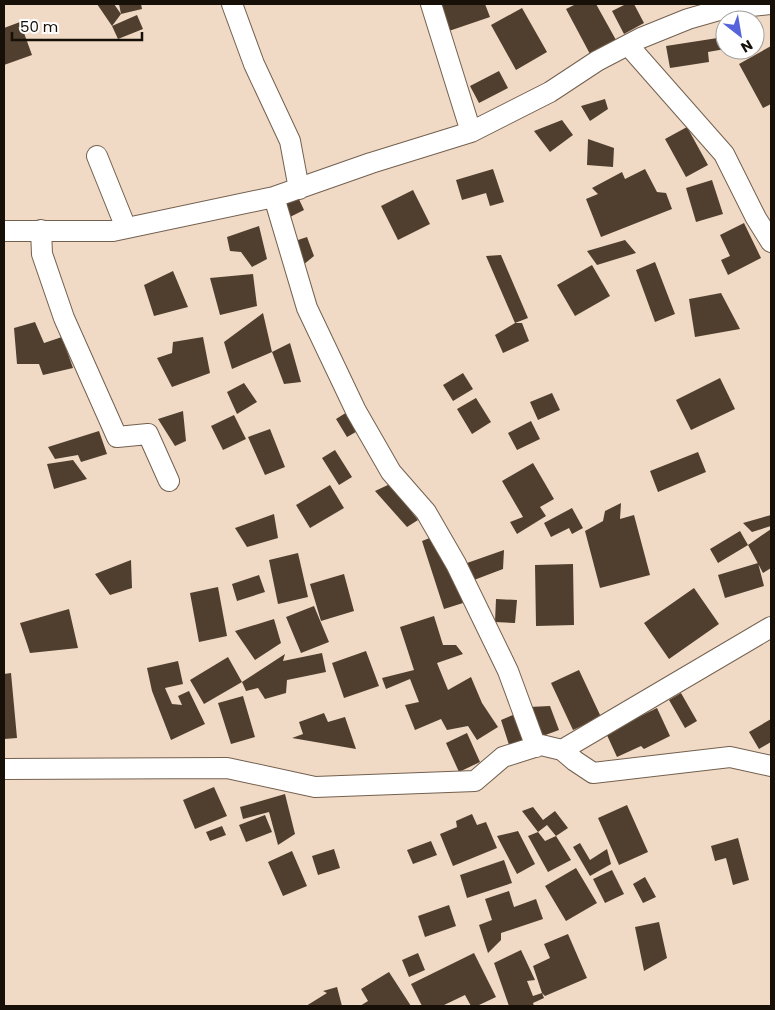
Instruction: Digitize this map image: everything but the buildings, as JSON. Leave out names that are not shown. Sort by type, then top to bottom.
[{"type":"street","points":[[232,4],[254,64],[290,141],[299,188]]},
{"type":"street","points":[[431,4],[471,132]]},
{"type":"street","points":[[4,231],[113,231],[274,197],[371,163],[471,132],[550,92],[597,60],[628,44],[688,19],[723,9],[770,4]]},
{"type":"street","points":[[628,44],[724,154],[756,218],[771,242]]},
{"type":"street","points":[[97,156],[126,228]]},
{"type":"street","points":[[274,197],[308,308],[356,411],[391,472],[426,512],[452,556],[508,671],[536,747]]},
{"type":"street","points":[[41,230],[42,254],[64,318],[117,436],[148,434],[169,481]]},
{"type":"street","points":[[562,750],[771,627]]},
{"type":"street","points":[[4,769],[227,768],[315,787],[475,781],[503,758],[541,746],[562,750],[593,773],[730,758],[771,766]]}]
